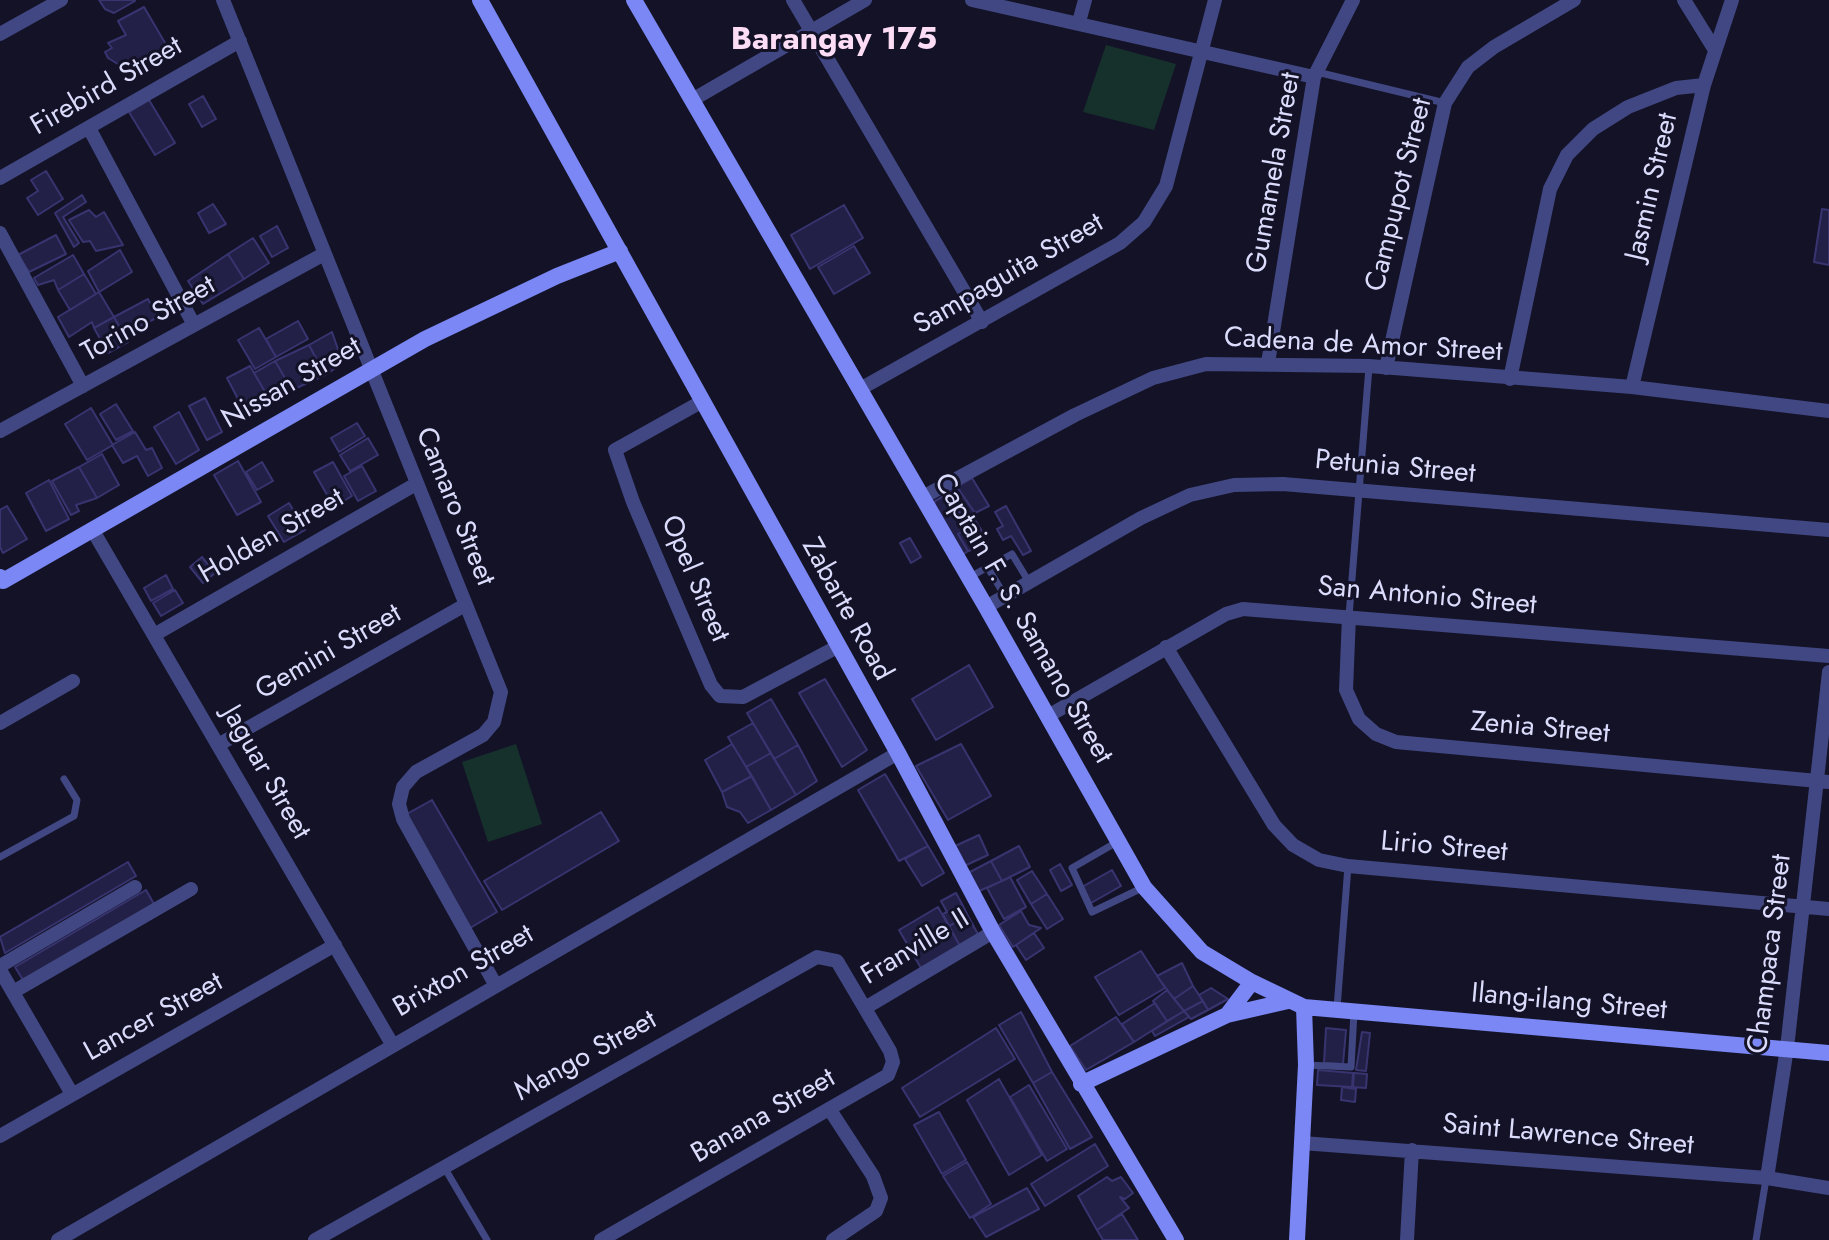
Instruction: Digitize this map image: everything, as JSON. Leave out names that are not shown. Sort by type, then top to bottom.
[{"type":"main road","name":"Zabarte Road","points":[[480,0],[898,753],[993,932],[1176,1240]]},
{"type":"main road","name":"Captain F. S. Samano Street","points":[[634,0],[923,497],[1144,887],[1202,952],[1252,982],[1304,1007]]},
{"type":"main road","name":"Nissan Street","points":[[1,580],[372,368],[499,302],[620,251]]},
{"type":"main road","points":[[1227,1015],[1252,982]]},
{"type":"main road","points":[[1081,1084],[1227,1015],[1288,1001]]},
{"type":"main road","name":"Ilang-ilang Street","points":[[1304,1007],[1829,1053]]},
{"type":"main road","points":[[1297,1240],[1306,1065],[1304,1007]]},
{"type":"street","points":[[0,34],[61,0]]},
{"type":"street","name":"Camaro Street","points":[[223,0],[501,692],[499,710],[483,735],[416,772],[403,787],[399,804],[403,819],[495,984]]},
{"type":"street","points":[[793,0],[982,322]]},
{"type":"street","points":[[692,100],[865,0]]},
{"type":"street","points":[[972,0],[1316,75]]},
{"type":"street","points":[[1079,22],[1085,0]]},
{"type":"street","name":"Sampaguita Street","points":[[860,389],[1120,243],[1144,222],[1166,186],[1215,0]]},
{"type":"street","name":"Gumamela Street","points":[[1268,363],[1316,75],[1353,0]]},
{"type":"street","name":"Campupot Street","points":[[1386,368],[1445,103],[1468,67],[1494,47],[1574,0]]},
{"type":"street","points":[[1684,0],[1715,50]]},
{"type":"street","name":"Jasmin Street","points":[[1632,387],[1704,85],[1732,0]]},
{"type":"street","name":"Firebird Street","points":[[0,178],[240,41]]},
{"type":"street","points":[[1510,379],[1550,189],[1567,155],[1593,129],[1628,107],[1676,88],[1704,85]]},
{"type":"street","points":[[89,128],[194,325]]},
{"type":"street","points":[[0,233],[83,386]]},
{"type":"street","name":"Torino Street","points":[[0,431],[324,254]]},
{"type":"street","name":"Cadena de Amor Street","points":[[923,497],[1075,415],[1153,378],[1206,364],[1369,366],[1632,387],[1829,411]]},
{"type":"street","name":"Opel Street","points":[[701,402],[615,450],[633,502],[711,685],[720,696],[743,697],[837,647]]},
{"type":"street","name":"Holden Street","points":[[154,635],[416,484]]},
{"type":"street","name":"Petunia Street","points":[[986,607],[1141,518],[1190,495],[1234,485],[1283,484],[1829,530]]},
{"type":"street","name":"Jaguar Street","points":[[92,529],[392,1044]]},
{"type":"street","name":"Gemini Street","points":[[218,745],[465,605]]},
{"type":"street","name":"San Antonio Street","points":[[1048,716],[1226,614],[1243,609],[1829,656]]},
{"type":"street","name":"Zenia Street","points":[[1349,616],[1346,690],[1359,719],[1376,734],[1396,742],[1823,781]]},
{"type":"street","name":"Lirio Street","points":[[1166,647],[1274,825],[1293,845],[1319,860],[1348,866],[1829,909]]},
{"type":"street","name":"Champaca Street","points":[[1767,1178],[1787,1048],[1803,905],[1823,781],[1829,672]]},
{"type":"street","points":[[0,723],[73,681]]},
{"type":"street","name":"Brixton Street","points":[[58,1240],[898,753]]},
{"type":"street","points":[[72,1094],[0,968],[135,887]]},
{"type":"street","points":[[13,992],[191,889]]},
{"type":"street","name":"Franville II","points":[[865,1008],[993,932]]},
{"type":"street","name":"Lancer Street","points":[[0,1136],[335,945]]},
{"type":"street","name":"Mango Street","points":[[315,1240],[817,957],[831,958],[840,964],[865,1008]]},
{"type":"street","name":"Banana Street","points":[[601,1240],[883,1078],[891,1069],[890,1051],[865,1008]]},
{"type":"street","points":[[830,1110],[873,1176],[881,1198],[876,1211],[833,1240]]},
{"type":"street","name":"Saint Lawrence Street","points":[[1302,1143],[1767,1178],[1829,1188]]},
{"type":"street","points":[[1407,1240],[1412,1150]]},
{"type":"lane","points":[[1316,75],[1445,103]]},
{"type":"lane","points":[[1349,616],[1369,366]]},
{"type":"lane","points":[[968,578],[1012,554],[1029,582]]},
{"type":"lane","points":[[988,568],[1005,596]]},
{"type":"lane","points":[[0,857],[74,816],[77,800],[64,779]]},
{"type":"lane","points":[[1117,842],[1072,868],[1092,912],[1144,887]]},
{"type":"lane","points":[[1337,1008],[1348,866]]},
{"type":"lane","points":[[1306,1065],[1351,1067],[1355,1010]]},
{"type":"lane","points":[[444,1167],[487,1240]]},
{"type":"lane","name":"Champaca Street","points":[[1756,1240],[1767,1178]]},
{"type":"green space","points":[[1106,45],[1176,64],[1154,130],[1083,112]]},
{"type":"green space","points":[[516,744],[542,824],[488,842],[462,762]]},
{"type":"building","points":[[99,0],[135,1],[114,13],[105,9]]},
{"type":"building","points":[[144,7],[168,48],[126,69],[108,58],[105,52],[112,48],[108,43],[126,35],[118,21]]},
{"type":"building","points":[[203,96],[216,119],[202,127],[189,104]]},
{"type":"building","points":[[149,100],[175,143],[155,155],[129,112]]},
{"type":"building","points":[[46,171],[63,199],[38,215],[27,198],[38,191],[31,180]]},
{"type":"building","points":[[82,195],[86,202],[63,217],[79,243],[74,247],[55,213]]},
{"type":"building","points":[[213,204],[226,224],[209,233],[198,213]]},
{"type":"building","points":[[844,205],[863,238],[810,269],[791,235]]},
{"type":"building","points":[[1822,209],[1829,210],[1829,265],[1814,262]]},
{"type":"building","points":[[89,210],[96,217],[104,212],[123,245],[96,251],[90,241],[83,242],[69,220]]},
{"type":"building","points":[[277,226],[288,248],[272,257],[260,236]]},
{"type":"building","points":[[56,235],[66,254],[29,272],[18,255]]},
{"type":"building","points":[[253,238],[269,263],[244,279],[228,254]]},
{"type":"building","points":[[854,246],[870,273],[834,294],[818,267]]},
{"type":"building","points":[[120,250],[132,272],[99,292],[88,271]]},
{"type":"building","points":[[228,254],[244,279],[203,304],[188,281]]},
{"type":"building","points":[[73,255],[84,274],[58,290],[54,280],[38,285],[34,278]]},
{"type":"building","points":[[84,274],[96,294],[70,310],[58,290]]},
{"type":"building","points":[[99,292],[114,317],[94,328],[92,322],[69,337],[58,317]]},
{"type":"building","points":[[148,299],[158,317],[124,335],[114,317]]},
{"type":"building","points":[[114,317],[128,342],[108,353],[94,328]]},
{"type":"building","points":[[298,321],[308,339],[276,357],[266,339]]},
{"type":"building","points":[[259,328],[276,357],[255,369],[238,340]]},
{"type":"building","points":[[332,332],[341,358],[339,366],[325,375],[309,345]]},
{"type":"building","points":[[309,345],[325,375],[292,390],[275,361]]},
{"type":"building","points":[[275,361],[292,390],[271,402],[254,373]]},
{"type":"building","points":[[250,366],[271,402],[247,416],[227,378]]},
{"type":"building","points":[[205,398],[222,432],[207,440],[189,406]]},
{"type":"building","points":[[116,404],[133,431],[116,440],[100,414]]},
{"type":"building","points":[[91,408],[113,445],[87,460],[65,424]]},
{"type":"building","points":[[179,412],[199,450],[176,464],[154,427]]},
{"type":"building","points":[[357,423],[365,436],[339,452],[331,438]]},
{"type":"building","points":[[135,432],[146,450],[152,448],[162,468],[148,476],[137,456],[123,463],[112,445]]},
{"type":"building","points":[[368,438],[378,455],[350,471],[340,455]]},
{"type":"building","points":[[102,454],[119,485],[97,498],[79,467]]},
{"type":"building","points":[[238,461],[261,502],[237,515],[214,475]]},
{"type":"building","points":[[262,462],[273,481],[257,490],[246,472]]},
{"type":"building","points":[[333,462],[352,496],[334,507],[314,472]]},
{"type":"building","points":[[362,466],[376,491],[358,501],[344,476]]},
{"type":"building","points":[[79,467],[97,498],[76,505],[79,511],[71,515],[52,481]]},
{"type":"building","points":[[972,478],[989,506],[975,513],[957,487]]},
{"type":"building","points":[[49,480],[69,519],[46,531],[26,493]]},
{"type":"building","points":[[957,487],[975,513],[966,521],[946,495]]},
{"type":"building","points":[[946,495],[970,527],[958,534],[968,551],[957,559],[931,516],[935,501]]},
{"type":"building","points":[[289,503],[305,530],[284,542],[268,516]]},
{"type":"building","points":[[7,506],[27,539],[3,553],[0,547],[0,510]]},
{"type":"building","points":[[1006,506],[1031,551],[1023,555],[1011,536],[1003,540],[997,529],[1003,526],[995,512]]},
{"type":"building","points":[[973,517],[982,531],[979,540],[983,547],[968,551],[958,534],[970,527],[966,521]]},
{"type":"building","points":[[910,538],[921,557],[911,563],[900,543]]},
{"type":"building","points":[[202,557],[215,573],[203,583],[190,567]]},
{"type":"building","points":[[166,575],[173,589],[151,601],[144,588]]},
{"type":"building","points":[[175,590],[183,603],[161,616],[153,603]]},
{"type":"building","points":[[969,665],[993,707],[936,740],[912,699]]},
{"type":"building","points":[[825,679],[867,750],[842,767],[799,693]]},
{"type":"building","points":[[771,699],[798,745],[774,759],[747,713]]},
{"type":"building","points":[[753,723],[771,753],[746,767],[728,737]]},
{"type":"building","points":[[732,744],[752,776],[722,792],[705,760]]},
{"type":"building","points":[[961,744],[991,796],[948,820],[916,766]]},
{"type":"building","points":[[798,745],[817,781],[796,795],[774,759]]},
{"type":"building","points":[[771,753],[796,795],[771,810],[746,767]]},
{"type":"building","points":[[885,774],[928,846],[899,861],[858,790]]},
{"type":"building","points":[[752,776],[771,810],[748,823],[740,812],[727,807],[722,792]]},
{"type":"building","points":[[432,800],[497,912],[470,928],[405,815]]},
{"type":"building","points":[[601,812],[619,841],[502,910],[484,881]]},
{"type":"building","points":[[979,835],[988,855],[962,867],[953,847]]},
{"type":"building","points":[[928,846],[944,873],[922,886],[905,859]]},
{"type":"building","points":[[1019,846],[1030,867],[1002,881],[991,861]]},
{"type":"building","points":[[991,861],[1002,881],[979,891],[968,873]]},
{"type":"building","points":[[128,862],[136,876],[5,953],[0,937]]},
{"type":"building","points":[[1060,864],[1072,885],[1061,891],[1050,870]]},
{"type":"building","points":[[1112,870],[1121,886],[1091,903],[1082,887]]},
{"type":"building","points":[[1032,871],[1047,894],[1031,904],[1017,880]]},
{"type":"building","points":[[1010,877],[1026,907],[1004,919],[987,888]]},
{"type":"building","points":[[146,890],[154,904],[23,980],[15,967]]},
{"type":"building","points":[[956,893],[962,904],[947,912],[941,901]]},
{"type":"building","points":[[1047,894],[1063,919],[1047,929],[1031,904]]},
{"type":"building","points":[[962,904],[968,916],[949,926],[943,914]]},
{"type":"building","points":[[938,907],[960,946],[921,968],[899,930]]},
{"type":"building","points":[[1021,911],[1029,925],[1041,928],[1013,947],[999,925]]},
{"type":"building","points":[[968,916],[979,936],[960,946],[949,926]]},
{"type":"building","points":[[1034,933],[1044,948],[1026,960],[1016,945]]},
{"type":"building","points":[[1141,951],[1165,988],[1119,1015],[1095,977]]},
{"type":"building","points":[[1182,963],[1193,986],[1174,999],[1157,976]]},
{"type":"building","points":[[1193,986],[1203,1001],[1184,1011],[1174,999]]},
{"type":"building","points":[[1211,988],[1228,999],[1208,1010],[1199,995]]},
{"type":"building","points":[[1167,990],[1184,1011],[1167,1021],[1153,1001]]},
{"type":"building","points":[[1203,1001],[1208,1010],[1191,1019],[1184,1011]]},
{"type":"building","points":[[1155,1003],[1167,1021],[1134,1042],[1122,1024]]},
{"type":"building","points":[[1184,1011],[1189,1017],[1155,1036],[1152,1031]]},
{"type":"building","points":[[1021,1012],[1052,1072],[1033,1083],[999,1025]]},
{"type":"building","points":[[1116,1017],[1134,1042],[1086,1070],[1070,1046]]},
{"type":"building","points":[[996,1028],[1015,1059],[920,1117],[902,1088]]},
{"type":"building","points":[[1326,1028],[1346,1030],[1343,1064],[1324,1063]]},
{"type":"building","points":[[1362,1032],[1370,1033],[1366,1071],[1356,1070]]},
{"type":"building","points":[[1318,1070],[1353,1073],[1352,1087],[1317,1085]]},
{"type":"building","points":[[1052,1072],[1092,1137],[1070,1149],[1033,1083]]},
{"type":"building","points":[[1354,1073],[1367,1074],[1366,1088],[1353,1087]]},
{"type":"building","points":[[999,1079],[1042,1155],[1009,1175],[967,1100]]},
{"type":"building","points":[[1029,1085],[1067,1149],[1047,1161],[1010,1097]]},
{"type":"building","points":[[1342,1087],[1356,1089],[1355,1102],[1341,1100]]},
{"type":"building","points":[[939,1112],[966,1160],[942,1174],[914,1125]]},
{"type":"building","points":[[1095,1144],[1108,1166],[1045,1206],[1031,1184]]},
{"type":"building","points":[[967,1162],[991,1204],[970,1218],[943,1176]]},
{"type":"building","points":[[1107,1177],[1112,1181],[1121,1177],[1133,1193],[1125,1199],[1120,1197],[1129,1208],[1097,1230],[1078,1196]]},
{"type":"building","points":[[1027,1188],[1039,1209],[986,1237],[973,1217]]},
{"type":"building","points":[[1122,1214],[1138,1240],[1103,1240],[1097,1230]]},
{"type":"district","name":"Barangay 175","points":[[834,41]]}]
